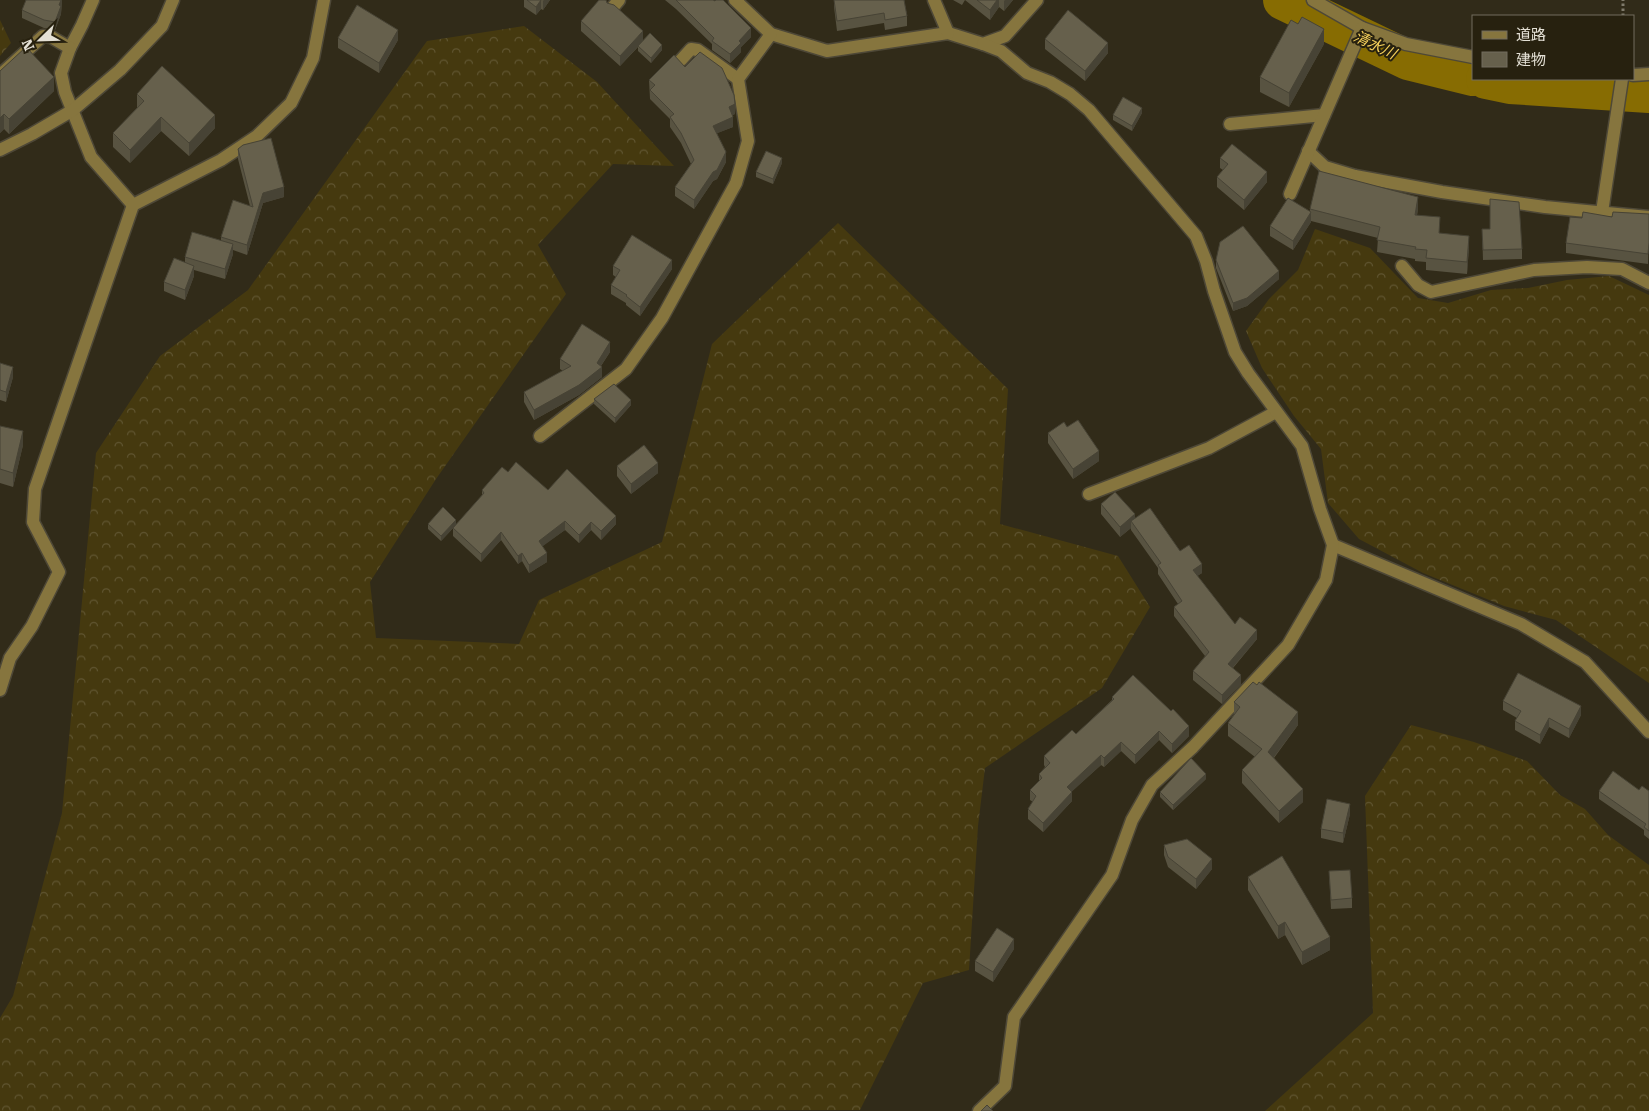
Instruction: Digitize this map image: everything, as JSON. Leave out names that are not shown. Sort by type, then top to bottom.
[{"type":"street","points":[[93,0],[70,48],[61,73],[65,92],[91,157],[133,205]]},
{"type":"street","points":[[0,150],[73,110],[120,70],[162,26],[173,0]]},
{"type":"street","points":[[0,690],[10,658],[32,626],[59,572],[33,522],[35,489],[133,205],[221,160],[257,136],[291,103],[312,58],[324,0]]},
{"type":"street","points":[[735,0],[771,34],[827,51],[948,33],[1001,52],[1027,73],[1050,82],[1070,94],[1089,110],[1196,236],[1206,261],[1214,292],[1235,352],[1248,373],[1302,446],[1320,509],[1333,545],[1326,580],[1288,645],[1193,747],[1152,785],[1132,820],[1112,875],[1014,1017],[1005,1086],[979,1111]]},
{"type":"street","points":[[934,0],[948,33]]},
{"type":"street","points":[[983,44],[1005,36],[1037,0]]},
{"type":"street","points":[[1312,0],[1362,28],[1406,44],[1472,57]]},
{"type":"street","points":[[1290,194],[1362,28]]},
{"type":"street","points":[[738,79],[771,34]]},
{"type":"street","points":[[0,75],[43,36],[51,37],[70,48]]},
{"type":"street","points":[[540,436],[626,369],[662,318],[736,183],[748,141],[738,79],[698,50],[691,49],[680,60]]},
{"type":"street","points":[[1634,74],[1649,74]]},
{"type":"street","points":[[1602,212],[1622,80]]},
{"type":"street","points":[[1230,124],[1324,115]]},
{"type":"street","points":[[1308,151],[1325,166],[1355,176],[1442,192],[1545,207],[1649,217]]},
{"type":"street","points":[[1402,266],[1418,285],[1431,292],[1534,270],[1587,266],[1622,268],[1649,283]]},
{"type":"street","points":[[1089,494],[1209,448],[1276,412]]},
{"type":"street","points":[[1333,545],[1521,624],[1585,662],[1649,732]]},
{"type":"path","points":[[1623,0],[1623,15]]},
{"type":"green space","points":[[0,20],[11,43],[0,56]]},
{"type":"green space","points":[[524,26],[597,82],[674,166],[613,164],[538,245],[566,294],[436,479],[370,582],[376,638],[519,644],[539,600],[662,542],[712,344],[838,223],[1008,389],[1000,524],[1118,556],[1150,607],[1102,688],[985,768],[978,826],[969,970],[923,983],[860,1110],[0,1111],[0,1018],[13,996],[62,813],[96,453],[160,356],[248,290],[427,41]]},
{"type":"green space","points":[[1315,229],[1370,248],[1418,298],[1448,303],[1491,290],[1528,288],[1567,280],[1609,276],[1649,295],[1649,683],[1556,620],[1504,606],[1423,573],[1359,539],[1328,503],[1321,449],[1294,416],[1262,368],[1246,331],[1269,299],[1298,270]]},
{"type":"green space","points":[[1411,725],[1474,742],[1527,761],[1560,795],[1585,809],[1608,835],[1649,865],[1649,1111],[1265,1111],[1373,1013],[1365,796]]},
{"type":"building","points":[[26,0],[61,0],[59,5],[61,6],[55,22],[44,20],[22,10]]},
{"type":"building","points":[[527,0],[541,0],[536,7]]},
{"type":"building","points":[[599,0],[606,0],[607,3],[614,5],[643,31],[620,56],[581,21]]},
{"type":"building","points":[[676,0],[723,0],[751,28],[739,41],[741,43],[730,54],[712,41],[714,38]]},
{"type":"building","points":[[834,0],[904,0],[907,16],[885,20],[884,13],[837,21]]},
{"type":"building","points":[[977,0],[997,0],[990,10]]},
{"type":"building","points":[[357,5],[398,30],[379,63],[338,38]]},
{"type":"building","points":[[1068,10],[1108,43],[1085,71],[1045,39]]},
{"type":"building","points":[[1302,17],[1324,29],[1289,93],[1260,77],[1291,20],[1298,24]]},
{"type":"building","points":[[650,33],[662,45],[651,58],[638,46]]},
{"type":"building","points":[[26,47],[54,77],[9,119],[4,114],[0,118],[0,71]]},
{"type":"building","points":[[700,52],[722,68],[734,95],[735,104],[729,107],[733,117],[713,126],[726,152],[717,170],[713,172],[694,200],[675,187],[694,160],[681,133],[670,117],[674,114],[650,90],[655,85],[649,80],[674,55],[685,67]]},
{"type":"building","points":[[162,66],[215,115],[189,143],[161,117],[130,150],[113,133],[144,101],[137,94]]},
{"type":"building","points":[[1123,97],[1142,108],[1132,126],[1113,115]]},
{"type":"building","points":[[271,138],[284,187],[263,193],[247,245],[221,237],[233,200],[253,207],[238,149],[243,145]]},
{"type":"building","points":[[1232,144],[1267,172],[1244,200],[1217,177],[1228,164],[1220,158]]},
{"type":"building","points":[[766,151],[782,158],[773,179],[756,172]]},
{"type":"building","points":[[1319,171],[1418,197],[1415,215],[1440,217],[1439,233],[1469,236],[1467,262],[1426,258],[1427,250],[1377,240],[1380,227],[1310,209]]},
{"type":"building","points":[[1288,198],[1311,212],[1293,241],[1270,226]]},
{"type":"building","points":[[1490,199],[1519,202],[1522,249],[1483,250],[1482,229],[1490,229]]},
{"type":"building","points":[[1583,212],[1612,217],[1613,212],[1649,214],[1648,254],[1566,243],[1570,217],[1582,218]]},
{"type":"building","points":[[1243,226],[1279,271],[1247,298],[1233,303],[1216,260],[1220,242]]},
{"type":"building","points":[[192,232],[233,244],[225,269],[185,257]]},
{"type":"building","points":[[632,235],[672,260],[640,307],[627,295],[611,285],[620,270],[613,266]]},
{"type":"building","points":[[174,258],[194,266],[185,290],[164,282]]},
{"type":"building","points":[[582,324],[610,342],[597,363],[602,367],[579,385],[534,410],[524,392],[571,366],[560,359]]},
{"type":"building","points":[[0,363],[13,367],[6,392],[0,390]]},
{"type":"building","points":[[614,384],[631,400],[615,418],[594,399]]},
{"type":"building","points":[[1078,420],[1099,451],[1073,469],[1048,433],[1064,422],[1067,427]]},
{"type":"building","points":[[0,426],[23,431],[13,473],[0,469]]},
{"type":"building","points":[[644,445],[658,463],[631,484],[617,466]]},
{"type":"building","points":[[516,462],[548,490],[567,469],[616,516],[601,531],[591,522],[579,535],[565,521],[539,541],[547,553],[529,565],[522,553],[518,556],[501,532],[481,554],[453,528],[484,493],[482,490],[502,467],[508,472]]},
{"type":"building","points":[[1115,492],[1135,514],[1120,527],[1101,504]]},
{"type":"building","points":[[443,507],[456,520],[441,536],[428,524]]},
{"type":"building","points":[[1150,508],[1180,551],[1189,545],[1202,564],[1193,570],[1235,624],[1240,617],[1257,630],[1228,664],[1241,675],[1222,695],[1193,671],[1209,652],[1174,607],[1182,601],[1158,565],[1161,563],[1131,521]]},
{"type":"building","points":[[1518,673],[1581,706],[1569,729],[1549,718],[1540,735],[1515,721],[1521,711],[1503,701]]},
{"type":"building","points":[[1133,675],[1171,711],[1173,709],[1189,726],[1172,744],[1159,731],[1135,755],[1121,742],[1104,758],[1101,755],[1067,787],[1072,792],[1043,823],[1028,809],[1036,796],[1030,790],[1042,778],[1039,774],[1050,763],[1044,756],[1072,730],[1076,734],[1114,699],[1112,697]]},
{"type":"building","points":[[1253,682],[1257,685],[1259,682],[1298,712],[1268,752],[1303,789],[1279,811],[1242,770],[1262,749],[1228,723],[1240,707],[1234,702]]},
{"type":"building","points":[[1191,758],[1206,774],[1173,805],[1160,792]]},
{"type":"building","points":[[1613,771],[1639,790],[1642,786],[1649,791],[1649,831],[1644,827],[1646,824],[1599,791]]},
{"type":"building","points":[[1327,799],[1350,804],[1343,833],[1321,829]]},
{"type":"building","points":[[1187,839],[1212,859],[1196,879],[1168,857],[1164,845]]},
{"type":"building","points":[[1282,856],[1330,937],[1302,952],[1285,922],[1278,926],[1248,877]]},
{"type":"building","points":[[1350,870],[1352,898],[1331,900],[1329,871]]},
{"type":"building","points":[[997,928],[1014,939],[993,972],[975,961]]},
{"type":"building","points":[[987,1105],[993,1111],[981,1111]]},
{"type":"waterway","name":"清水川","points":[[1283,0],[1408,60],[1472,76]]},
{"type":"waterway","name":"清水川","points":[[1491,80],[1510,84],[1649,93]]}]
